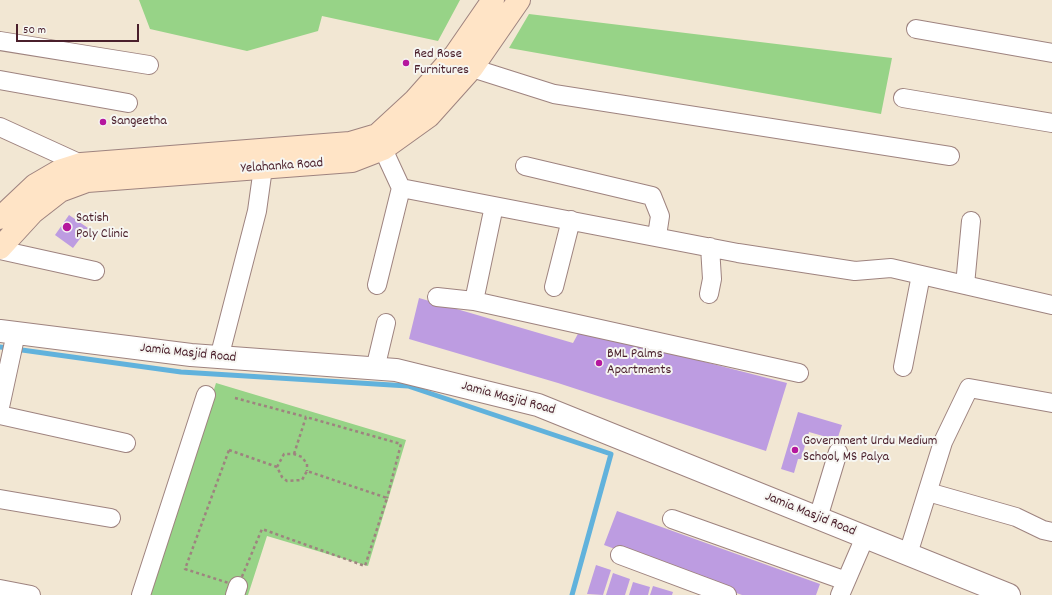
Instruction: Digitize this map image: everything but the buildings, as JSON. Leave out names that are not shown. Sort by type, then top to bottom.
[{"type":"main road","name":"Yelahanka Road","points":[[0,218],[35,185],[59,171],[81,164],[350,143],[363,141],[377,135],[415,100],[455,55],[493,0]]},
{"type":"main road","name":"Yelahanka Road","points":[[0,249],[33,212],[60,191],[87,181],[352,161],[383,149],[429,116],[472,68],[519,0]]},
{"type":"street","points":[[916,29],[1052,54]]},
{"type":"street","points":[[0,41],[149,65]]},
{"type":"street","points":[[455,55],[472,68],[554,94],[950,156]]},
{"type":"street","points":[[0,80],[128,103]]},
{"type":"street","points":[[903,98],[1052,123]]},
{"type":"street","points":[[0,127],[81,164]]},
{"type":"street","points":[[377,285],[400,188],[383,149]]},
{"type":"street","points":[[525,166],[652,196],[660,216],[657,236]]},
{"type":"street","points":[[219,358],[257,211],[263,168]]},
{"type":"street","points":[[400,188],[710,247],[855,271],[891,268],[1052,305]]},
{"type":"street","points":[[474,301],[494,206]]},
{"type":"street","points":[[554,287],[571,220]]},
{"type":"street","points":[[965,285],[971,222]]},
{"type":"street","points":[[709,294],[712,279],[710,247]]},
{"type":"street","points":[[0,249],[95,271]]},
{"type":"street","points":[[903,367],[921,275]]},
{"type":"street","points":[[437,296],[474,301],[799,373]]},
{"type":"street","points":[[375,369],[386,323]]},
{"type":"street","points":[[0,407],[10,340]]},
{"type":"street","name":"Jamia Masjid Road","points":[[10,340],[219,358],[396,370],[538,405],[1008,595]]},
{"type":"street","points":[[908,554],[943,442],[968,388],[1052,403]]},
{"type":"street","points":[[141,595],[206,395]]},
{"type":"street","points":[[0,414],[126,443]]},
{"type":"street","points":[[818,518],[838,452]]},
{"type":"street","points":[[928,492],[1016,517],[1043,530],[1052,532]]},
{"type":"street","points":[[0,499],[111,518]]},
{"type":"street","points":[[672,519],[843,588],[865,537]]},
{"type":"street","points":[[620,555],[727,595]]},
{"type":"street","points":[[0,588],[31,595]]},
{"type":"path","points":[[235,398],[401,444],[387,498],[366,566],[262,529],[236,591],[185,569],[229,450],[278,467]]},
{"type":"path","points":[[294,454],[306,417]]},
{"type":"path","points":[[284,454],[294,454],[302,457],[307,464],[307,472],[302,480],[287,481],[282,477],[278,467],[284,454]]},
{"type":"path","points":[[307,472],[387,498]]},
{"type":"green space","points":[[139,0],[460,0],[438,41],[322,16],[318,31],[247,51],[150,29]]},
{"type":"green space","points":[[529,14],[892,58],[881,114],[509,48]]},
{"type":"green space","points":[[216,383],[406,440],[368,566],[267,536],[248,595],[151,595]]},
{"type":"waterway","points":[[0,347],[181,372],[408,386],[611,454],[572,595]]},
{"type":"place","name":"Red Rose Furnitures","points":[[406,63]]},
{"type":"place","name":"Sangeetha","points":[[103,122]]},
{"type":"place","name":"Satish Poly Clinic","points":[[67,227]]},
{"type":"place","name":"BML Palms Apartments","points":[[599,363]]},
{"type":"place","name":"Government Urdu Medium School, MS Palya","points":[[795,450]]}]
